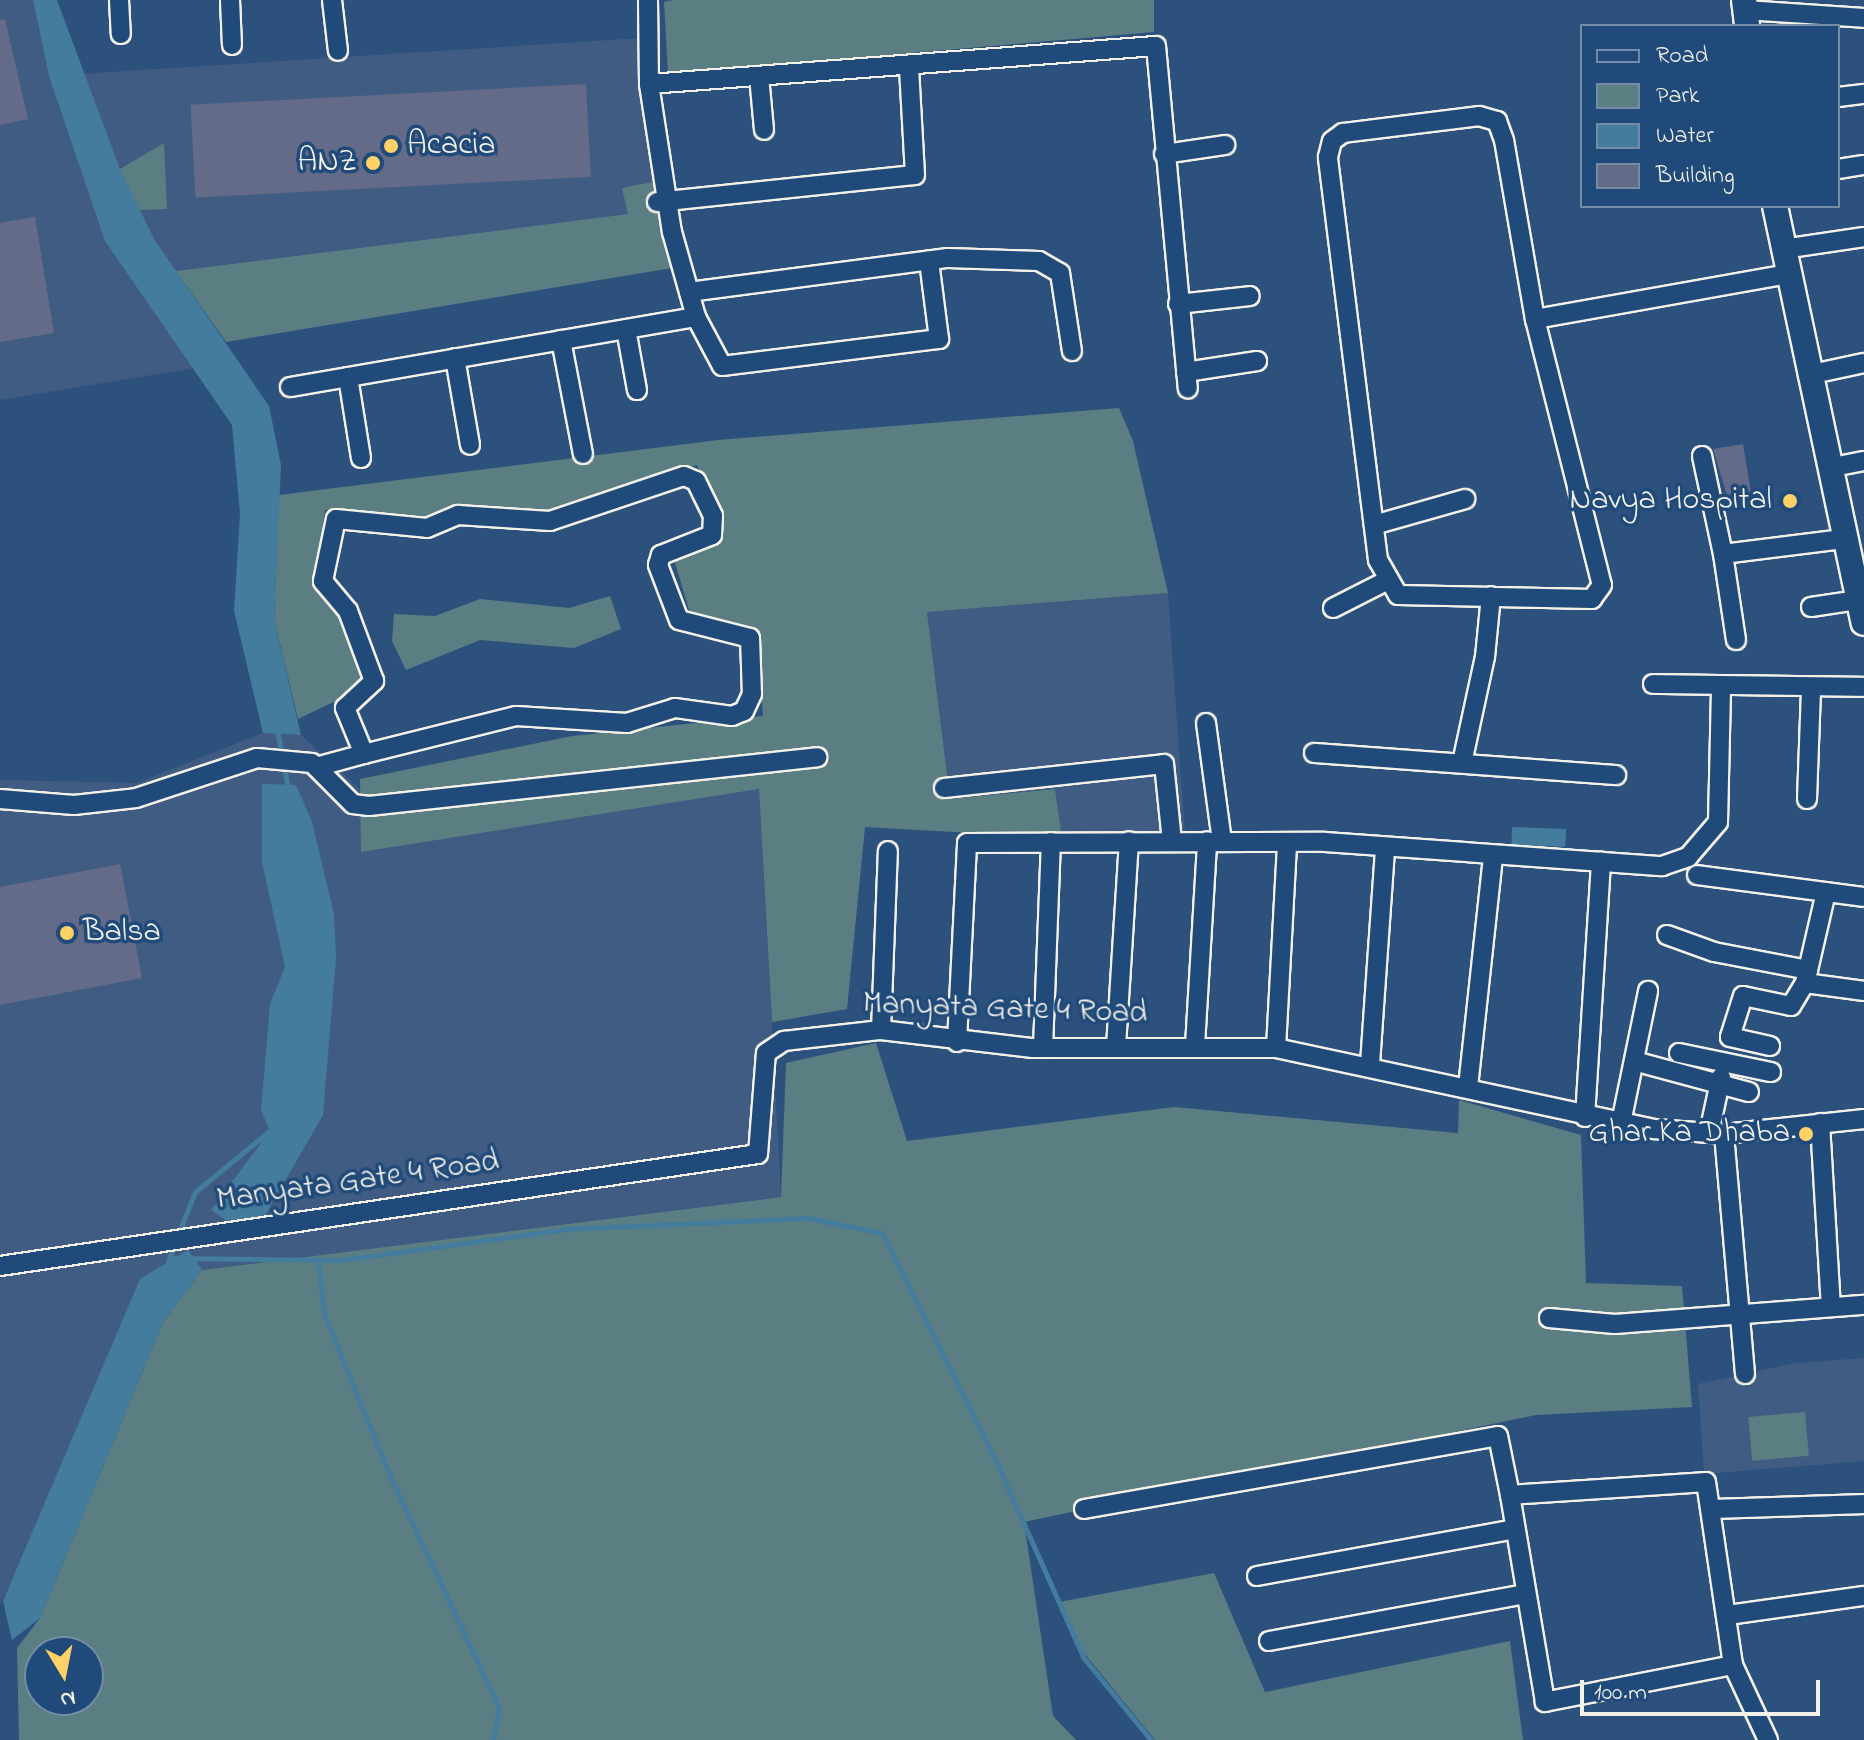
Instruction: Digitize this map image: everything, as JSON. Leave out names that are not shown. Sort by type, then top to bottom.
[{"type":"street","points":[[119,0],[121,34]]},
{"type":"street","points":[[230,0],[232,45]]},
{"type":"street","points":[[332,0],[338,51]]},
{"type":"street","points":[[648,0],[649,84],[661,202],[696,317],[722,366],[939,339],[929,261]]},
{"type":"street","points":[[1745,12],[1864,18]]},
{"type":"street","points":[[649,84],[1156,46],[1187,380],[1257,361]]},
{"type":"street","points":[[661,202],[915,175],[909,66]]},
{"type":"street","points":[[759,76],[764,130]]},
{"type":"street","points":[[1840,97],[1864,94]]},
{"type":"street","points":[[1479,116],[1497,121],[1535,319],[1602,585],[1592,599],[1398,595],[1386,581],[1374,525],[1328,157],[1332,141],[1343,133],[1449,119],[1479,116]]},
{"type":"street","points":[[1164,154],[1225,145]]},
{"type":"street","points":[[1840,169],[1864,165]]},
{"type":"street","points":[[1775,208],[1843,539],[1860,594],[1811,607]]},
{"type":"street","points":[[1783,249],[1864,237]]},
{"type":"street","points":[[689,292],[929,261],[1051,265],[1063,284],[1072,351]]},
{"type":"street","points":[[1535,319],[1787,274]]},
{"type":"street","points":[[1178,304],[1250,296]]},
{"type":"street","points":[[290,387],[696,317]]},
{"type":"street","points":[[626,329],[637,390]]},
{"type":"street","points":[[561,340],[583,454]]},
{"type":"street","points":[[455,358],[470,445]]},
{"type":"street","points":[[1808,375],[1864,363]]},
{"type":"street","points":[[348,377],[361,458]]},
{"type":"street","points":[[1702,456],[1723,554],[1736,640]]},
{"type":"street","points":[[1828,468],[1864,461]]},
{"type":"street","points":[[0,799],[74,805],[136,798],[257,758],[311,764],[364,754],[516,716],[627,723],[675,708],[732,716],[744,711],[752,694],[754,644],[745,632],[679,620],[658,565],[661,555],[712,535],[713,516],[696,481],[684,476],[550,521],[458,515],[420,528],[336,519],[322,573],[326,588],[348,611],[374,681],[345,708],[364,754]]},
{"type":"street","points":[[1374,525],[1465,499]]},
{"type":"street","points":[[1723,554],[1843,539]]},
{"type":"street","points":[[1333,608],[1386,581]]},
{"type":"street","points":[[1462,763],[1485,657],[1491,596]]},
{"type":"street","points":[[1653,684],[1811,691],[1864,687]]},
{"type":"street","points":[[957,1042],[967,843],[1287,842],[1662,866],[1706,842],[1718,822],[1723,784],[1721,687]]},
{"type":"street","points":[[1807,799],[1811,691]]},
{"type":"street","points":[[1195,1046],[1214,841],[1206,723]]},
{"type":"street","points":[[1314,753],[1616,775]]},
{"type":"street","points":[[311,764],[353,804],[369,806],[817,757]]},
{"type":"street","points":[[944,788],[1164,764],[1172,842]]},
{"type":"street","points":[[1116,1047],[1129,841]]},
{"type":"street","points":[[1043,1048],[1051,842]]},
{"type":"street","points":[[1276,1048],[1287,842]]},
{"type":"street","points":[[1370,1064],[1385,848]]},
{"type":"street","points":[[881,1030],[888,851]]},
{"type":"street","points":[[1468,1087],[1493,857]]},
{"type":"street","points":[[1585,1117],[1601,862]]},
{"type":"street","points":[[1697,875],[1864,897]]},
{"type":"street","points":[[1770,1046],[1730,1037],[1743,996],[1791,1006],[1806,976],[1826,892]]},
{"type":"street","points":[[1667,935],[1714,952],[1864,991]]},
{"type":"street","points":[[1621,1123],[1648,991]]},
{"type":"street","name":"Manyata Gate 4 Road","points":[[0,1266],[758,1154],[766,1053],[784,1041],[881,1030],[957,1042],[1043,1048],[1276,1048],[1370,1064],[1585,1117],[1716,1133],[1864,1119]]},
{"type":"street","points":[[1679,1053],[1771,1072]]},
{"type":"street","points":[[1634,1061],[1749,1092]]},
{"type":"street","points":[[1724,1062],[1716,1133],[1740,1311],[1745,1374]]},
{"type":"street","points":[[1820,1123],[1831,1307]]},
{"type":"street","points":[[1549,1318],[1615,1324],[1740,1311],[1864,1305]]},
{"type":"street","points":[[1084,1509],[1498,1436],[1545,1702],[1733,1665]]},
{"type":"street","points":[[1510,1495],[1712,1477],[1733,1665],[1768,1740]]},
{"type":"street","points":[[1714,1509],[1864,1504]]},
{"type":"street","points":[[1257,1576],[1515,1529]]},
{"type":"street","points":[[1269,1641],[1525,1594]]},
{"type":"street","points":[[1728,1615],[1864,1596]]},
{"type":"shaded area","points":[[0,0],[33,0],[49,76],[642,38],[658,181],[629,214],[176,271],[154,239],[106,241],[194,368],[0,400]]},
{"type":"shaded area","points":[[1168,593],[1185,836],[1062,838],[1055,789],[950,799],[927,612]]},
{"type":"shaded area","points":[[263,733],[301,735],[364,793],[361,852],[759,789],[781,1197],[202,1270],[188,1250],[0,1604],[0,780],[137,783]]},
{"type":"shaded area","points":[[1864,1358],[1864,1461],[1704,1474],[1698,1384],[1796,1363]]},
{"type":"green space","points":[[674,0],[1154,0],[1154,32],[668,74],[664,2]]},
{"type":"green space","points":[[164,143],[167,209],[139,210],[120,169]]},
{"type":"green space","points":[[658,181],[678,267],[226,342],[176,271],[628,214],[622,188]]},
{"type":"green space","points":[[1119,408],[1133,441],[1168,593],[927,612],[950,799],[1055,789],[1062,838],[865,827],[847,1009],[772,1022],[759,789],[361,852],[360,779],[572,736],[763,716],[757,630],[690,613],[673,556],[724,535],[697,465],[548,515],[462,506],[419,521],[325,510],[315,588],[340,614],[365,687],[298,719],[274,619],[279,495],[718,440]]},
{"type":"green space","points":[[610,596],[621,629],[574,648],[480,640],[406,670],[392,641],[394,614],[435,616],[480,599],[569,608]]},
{"type":"green space","points":[[876,1043],[907,1141],[1174,1107],[1458,1133],[1459,1100],[1581,1135],[1586,1283],[1682,1286],[1692,1407],[1536,1415],[1024,1522],[1053,1716],[1076,1740],[19,1740],[17,1648],[24,1639],[24,1716],[104,1716],[104,1636],[26,1636],[40,1618],[163,1322],[202,1270],[781,1197],[786,1063]]},
{"type":"green space","points":[[1805,1412],[1809,1456],[1752,1461],[1748,1417]]},
{"type":"green space","points":[[1214,1573],[1265,1692],[1510,1641],[1523,1740],[1155,1740],[1084,1653],[1059,1602]]},
{"type":"water","points":[[33,0],[57,0],[120,169],[154,239],[269,406],[281,465],[274,619],[301,735],[263,733],[234,611],[240,514],[232,425],[105,241],[49,76]]},
{"type":"water","points":[[262,784],[296,785],[312,822],[334,914],[336,959],[323,1115],[252,1238],[211,1210],[270,1131],[261,1110],[270,1004],[285,967],[262,862]]},
{"type":"water","points":[[1512,827],[1566,829],[1565,847],[1511,845]]},
{"type":"water","points":[[188,1250],[202,1270],[163,1322],[40,1618],[12,1640],[3,1601],[140,1279]]},
{"type":"building","points":[[5,19],[28,119],[0,125],[0,20]]},
{"type":"building","name":"Acacia","points":[[586,84],[591,177],[195,198],[191,105]]},
{"type":"building","points":[[35,217],[54,333],[0,342],[0,223]]},
{"type":"building","points":[[1743,444],[1753,505],[1731,509],[1713,449]]},
{"type":"building","name":"Balsa","points":[[120,864],[142,978],[0,1005],[0,887]]},
{"type":"waterway","points":[[277,730],[282,755]]},
{"type":"waterway","points":[[284,765],[288,791]]},
{"type":"waterway","points":[[177,1237],[195,1192],[273,1128]]},
{"type":"waterway","points":[[169,1258],[341,1260],[566,1229],[808,1218],[882,1233],[999,1468],[1083,1657],[1151,1740]]},
{"type":"waterway","points":[[166,1267],[174,1246]]},
{"type":"waterway","points":[[318,1260],[324,1314],[391,1478],[499,1707],[493,1740]]},
{"type":"place","name":"Acacia","points":[[391,146]]},
{"type":"place","name":"ANZ","points":[[373,163]]},
{"type":"place","name":"Navya Hospital","points":[[1790,501]]},
{"type":"place","name":"Balsa","points":[[67,933]]},
{"type":"place","name":"Ghar Ka Dhaba","points":[[1806,1134]]}]
